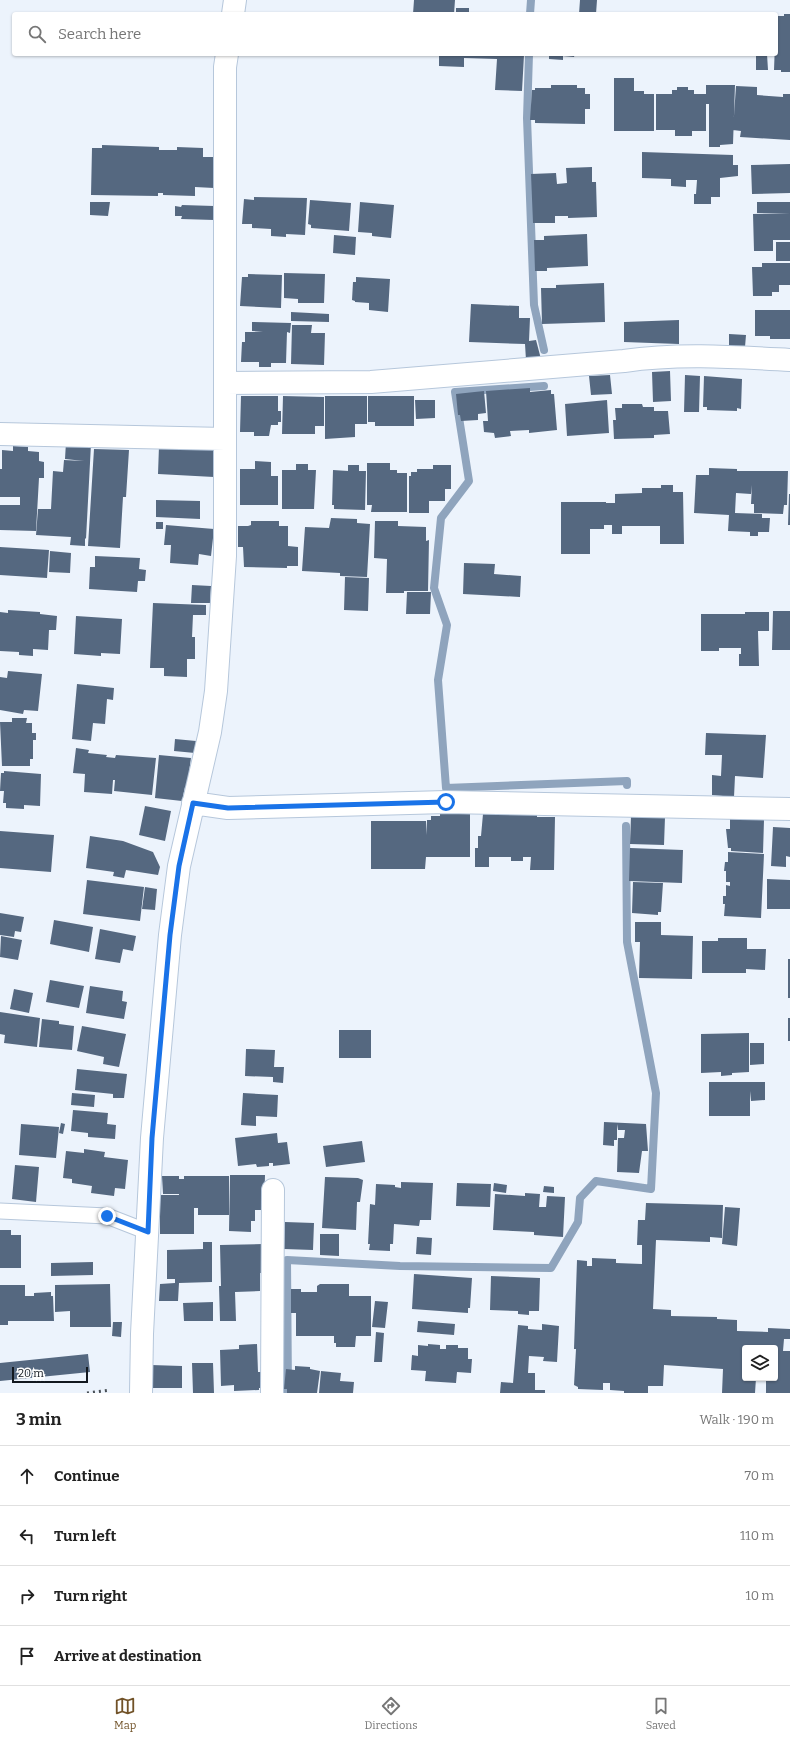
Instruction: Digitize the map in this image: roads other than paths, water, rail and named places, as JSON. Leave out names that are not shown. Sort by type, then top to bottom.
[{"type":"street","points":[[233,12],[235,0]]},
{"type":"street","points":[[141,1393],[142,1334],[152,1138],[170,935],[179,866],[210,732],[216,691],[225,556],[225,67],[227,56]]},
{"type":"street","points":[[226,383],[371,382],[624,361],[653,356],[735,357],[790,360]]},
{"type":"street","points":[[0,434],[225,439]]},
{"type":"street","points":[[193,803],[228,808],[446,802],[790,809]]},
{"type":"street","points":[[272,1393],[273,1190]]},
{"type":"lane","points":[[0,1212],[107,1216],[148,1232]]},
{"type":"waterway","points":[[530,12],[531,0]]},
{"type":"waterway","points":[[529,56],[527,118],[534,305],[544,350]]},
{"type":"waterway","points":[[544,386],[455,392],[469,481],[441,518],[434,588],[447,625],[438,680],[446,788],[627,781],[627,785]]},
{"type":"waterway","points":[[288,1393],[287,1260],[400,1266],[551,1268],[578,1222],[580,1198],[596,1181],[651,1189],[656,1093],[627,942],[626,826]]},
{"type":"railway","points":[[87,1393],[110,1390]]}]
